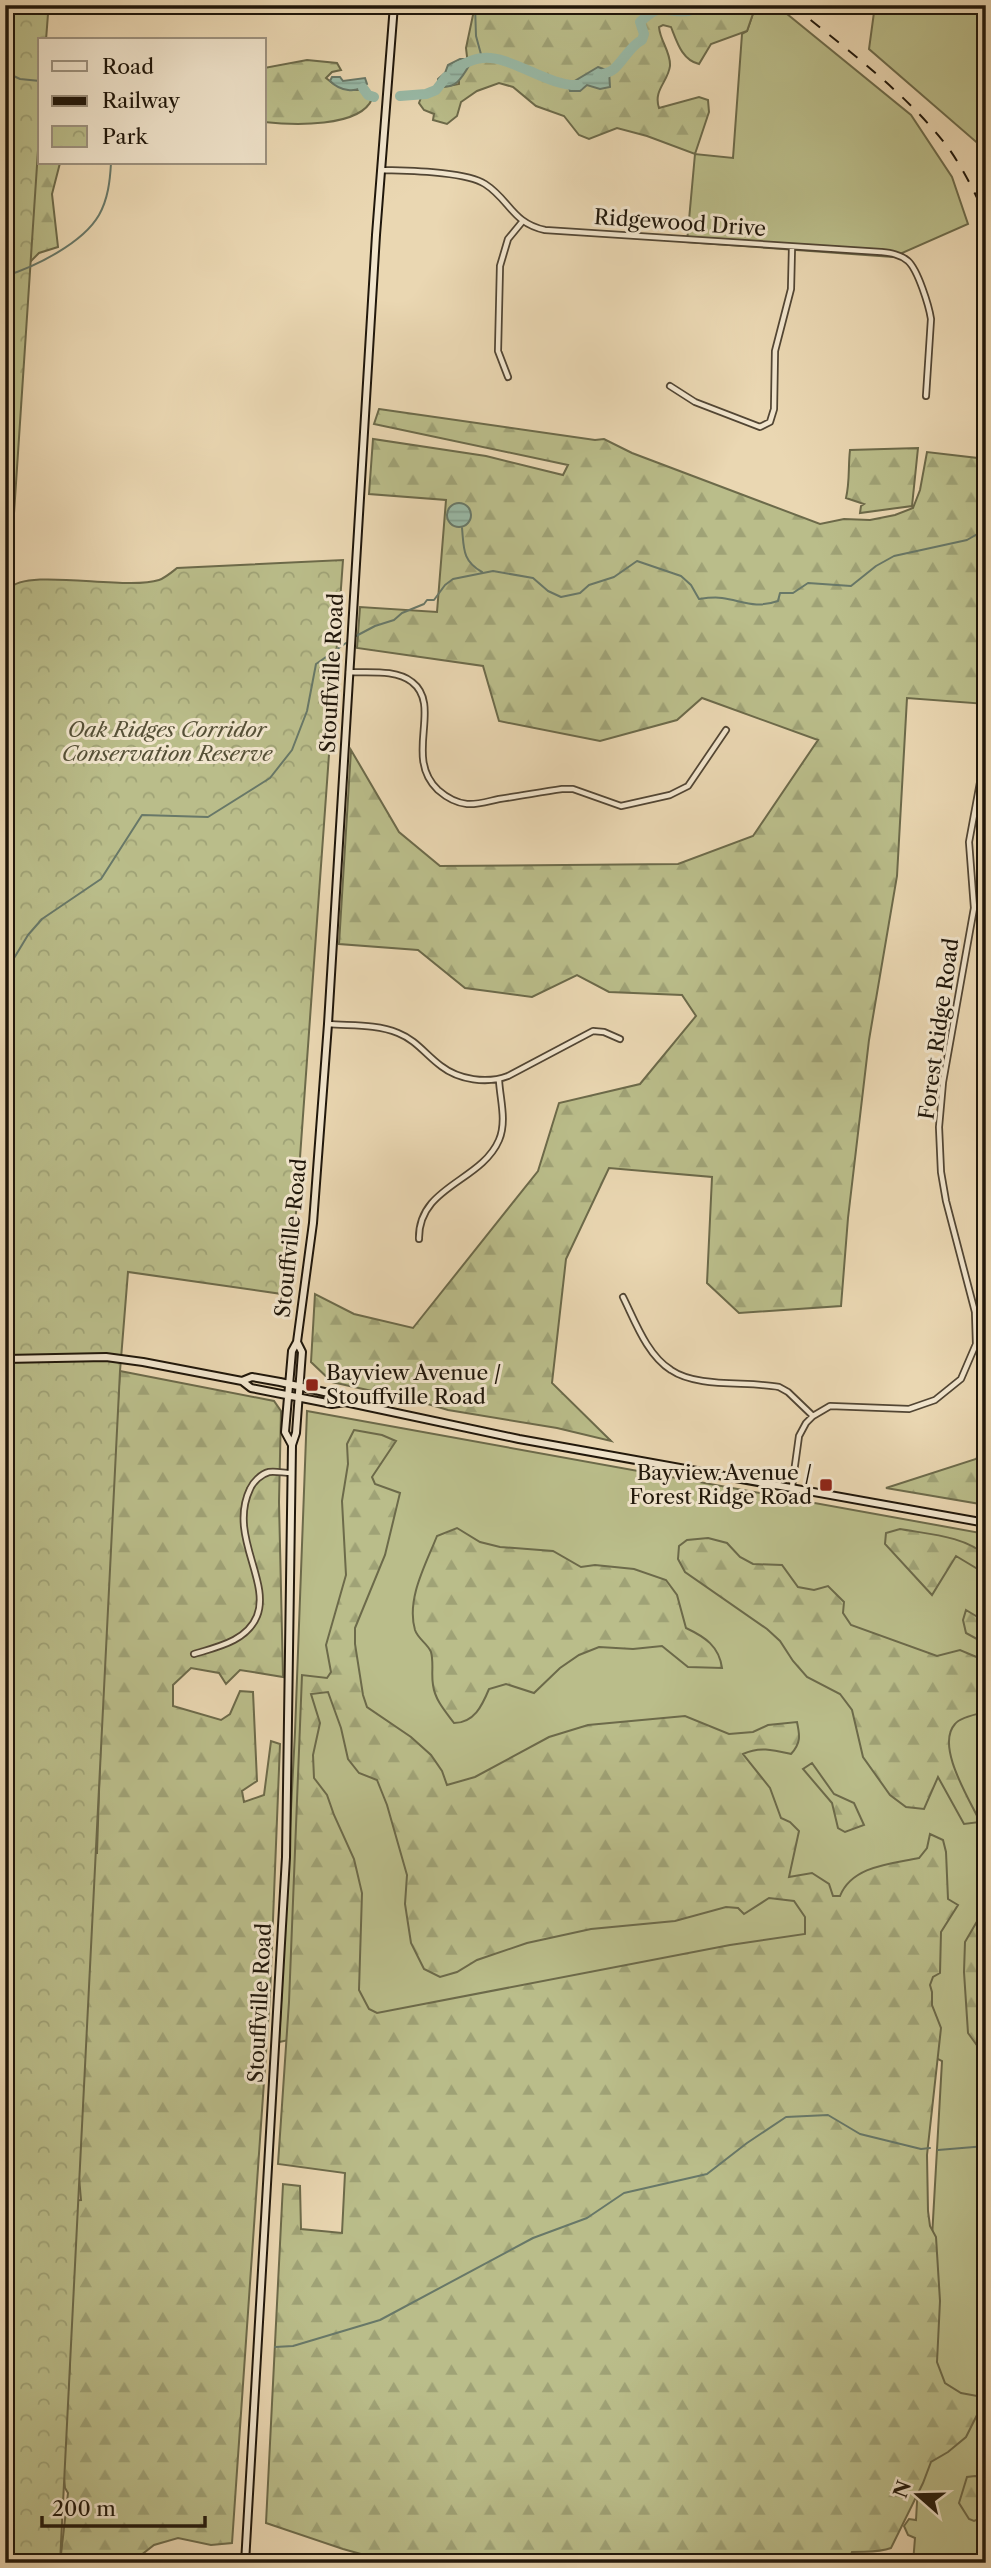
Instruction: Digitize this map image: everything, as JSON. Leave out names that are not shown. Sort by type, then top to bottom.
[{"type":"main road","name":"Stouffville Road","points":[[292,1445],[285,1432],[292,1351],[297,1342],[313,1223],[394,5]]},
{"type":"main road","name":"Stouffville Road","points":[[246,2563],[286,1857],[291,1473],[302,1352],[297,1342]]},
{"type":"main road","points":[[5,1359],[106,1357],[143,1362],[242,1381],[251,1388],[332,1404],[345,1402],[519,1439],[986,1523]]},
{"type":"main road","points":[[242,1381],[252,1377],[289,1384],[333,1394],[345,1402]]},
{"type":"street","points":[[381,170],[476,179],[494,191],[522,222],[508,239],[500,266],[498,351],[509,377]]},
{"type":"street","name":"Ridgewood Drive","points":[[522,222],[545,230],[792,247],[791,289],[775,351],[775,409],[770,422],[760,427],[695,402],[670,386]]},
{"type":"street","points":[[792,247],[881,251],[899,255],[910,262],[930,310],[926,396]]},
{"type":"street","points":[[349,672],[404,677],[420,690],[425,705],[422,746],[425,773],[434,786],[446,796],[468,804],[562,789],[573,789],[621,806],[656,799],[688,786],[726,730]]},
{"type":"street","name":"Forest Ridge Road","points":[[813,1416],[830,1406],[909,1409],[935,1400],[961,1379],[976,1344],[975,1312],[946,1202],[939,1127],[943,1082],[974,908],[969,842],[981,777]]},
{"type":"street","points":[[328,1024],[372,1026],[396,1032],[421,1047],[443,1068],[469,1079],[499,1080],[519,1072],[593,1031],[604,1032],[620,1039]]},
{"type":"street","points":[[419,1239],[419,1226],[427,1209],[437,1197],[485,1159],[499,1142],[502,1114],[499,1080]]},
{"type":"street","points":[[623,1297],[645,1340],[672,1371],[697,1379],[779,1387],[813,1416],[799,1436],[792,1487]]},
{"type":"street","points":[[194,1654],[230,1643],[246,1632],[257,1616],[258,1593],[242,1523],[244,1503],[252,1484],[266,1473],[291,1473]]},
{"type":"green space","points":[[513,4],[551,9],[570,5],[756,5],[747,31],[711,44],[699,64],[684,54],[671,27],[659,27],[670,66],[659,91],[659,108],[699,97],[708,100],[709,112],[695,154],[617,128],[589,139],[579,135],[564,116],[536,106],[513,87],[499,83],[477,91],[461,102],[457,116],[447,124],[433,120],[434,114],[424,110],[419,103],[422,95],[438,88],[459,84],[459,75],[468,65],[466,48],[473,15],[472,5]]},
{"type":"green space","points":[[756,5],[776,5],[911,115],[952,177],[968,224],[893,257],[687,242],[695,154],[733,158],[742,34],[747,31]]},
{"type":"green space","points":[[875,5],[986,5],[986,121],[983,121],[982,147],[869,49]]},
{"type":"green space","name":"Oak Ridges Corridor Conservation Reserve","points":[[5,6],[48,14],[46,38],[38,38],[38,150],[9,589],[19,583],[35,580],[143,583],[161,579],[177,568],[343,560],[296,1213],[282,1294],[128,1272],[120,1371],[60,2563],[5,2563]]},
{"type":"green space","points":[[307,60],[337,63],[341,70],[332,72],[326,78],[345,89],[367,89],[372,99],[365,108],[340,120],[307,124],[266,122],[266,68]]},
{"type":"green space","points":[[38,146],[38,164],[60,164],[52,194],[58,247],[39,253],[29,263],[5,438],[5,253],[27,149]]},
{"type":"green space","points":[[379,409],[595,440],[604,439],[632,453],[820,524],[844,519],[870,520],[913,508],[920,490],[927,452],[986,459],[986,704],[907,698],[897,876],[869,1040],[848,1218],[841,1306],[739,1313],[707,1283],[712,1177],[609,1168],[566,1259],[552,1383],[611,1441],[557,1428],[448,1410],[332,1382],[311,1362],[315,1294],[354,1314],[413,1328],[538,1171],[559,1103],[640,1084],[696,1016],[682,995],[609,992],[577,975],[532,997],[465,988],[418,950],[339,944],[351,750],[399,832],[440,866],[678,864],[753,836],[818,740],[702,698],[677,720],[600,741],[499,721],[483,666],[357,648],[360,607],[437,612],[446,500],[369,494],[373,439],[486,456],[563,475],[568,465],[374,424]]},
{"type":"green space","points":[[918,448],[912,506],[860,513],[864,504],[846,498],[850,450]]},
{"type":"green space","points":[[120,1371],[274,1401],[281,1411],[279,1502],[283,1677],[240,1670],[226,1684],[219,1673],[191,1668],[173,1685],[173,1706],[221,1720],[230,1714],[240,1691],[253,1692],[257,1781],[242,1791],[244,1802],[264,1795],[271,1741],[280,1744],[270,1995],[232,2543],[211,2545],[178,2538],[154,2545],[131,2563],[60,2563],[68,2493],[45,2400],[68,2392],[70,2362],[16,2203],[81,2200],[75,2132],[5,1868],[18,1853],[97,1853],[103,1669],[5,1460],[114,1460]]},
{"type":"green space","points":[[307,1411],[986,1534],[986,2563],[913,2563],[915,2538],[908,2535],[904,2526],[909,2519],[916,2520],[942,2061],[730,1952],[279,2042],[295,1732]]},
{"type":"green space","points":[[354,1430],[382,1435],[396,1441],[372,1477],[375,1484],[400,1493],[385,1555],[355,1628],[363,1695],[367,1707],[411,1737],[431,1755],[442,1771],[447,1785],[475,1777],[549,1737],[588,1725],[685,1716],[729,1734],[753,1732],[768,1725],[797,1722],[799,1739],[791,1754],[761,1749],[743,1754],[770,1788],[781,1818],[799,1831],[789,1877],[812,1873],[829,1884],[833,1896],[840,1896],[853,1878],[863,1872],[919,1858],[927,1848],[930,1834],[943,1840],[948,1899],[958,1905],[941,1932],[940,1973],[933,1977],[930,1985],[932,2005],[941,2028],[927,2155],[928,2211],[930,2226],[936,2237],[940,2301],[937,2362],[945,2383],[961,2393],[977,2396],[984,2393],[986,2372],[986,2416],[985,2413],[978,2413],[966,2437],[931,2462],[891,2548],[852,2552],[848,2563],[393,2563],[266,2523],[283,2184],[300,2186],[301,2229],[342,2233],[345,2173],[278,2164],[289,2002],[302,1675],[327,1678],[331,1672],[326,1645],[346,1575],[342,1501],[348,1464],[347,1444]],"holes":[[[328,1692],[341,1728],[348,1759],[359,1773],[377,1780],[387,1805],[407,1875],[405,1904],[411,1943],[424,1969],[440,1977],[457,1972],[477,1960],[527,1943],[591,1929],[675,1921],[726,1907],[738,1908],[744,1914],[769,1898],[794,1901],[805,1917],[805,1934],[730,1945],[377,2013],[369,2009],[359,1990],[362,1893],[354,1859],[327,1795],[314,1778],[313,1755],[320,1723],[311,1694]]]},
{"type":"green space","points":[[986,1447],[986,1505],[886,1488],[976,1459]]},
{"type":"green space","points":[[457,1528],[480,1542],[500,1547],[553,1551],[581,1567],[595,1565],[634,1569],[666,1580],[677,1595],[686,1628],[710,1643],[718,1654],[722,1668],[688,1667],[662,1646],[633,1649],[599,1647],[579,1655],[560,1668],[534,1693],[506,1684],[489,1689],[472,1717],[454,1723],[436,1696],[432,1681],[431,1652],[415,1630],[413,1606],[418,1582],[437,1536]]},
{"type":"green space","points":[[900,1529],[946,1537],[978,1549],[986,1556],[986,1574],[956,1556],[932,1595],[885,1544],[886,1533]]},
{"type":"green space","points":[[708,1538],[727,1543],[740,1557],[753,1564],[782,1565],[798,1587],[814,1590],[828,1586],[844,1602],[843,1613],[851,1625],[937,1656],[960,1650],[986,1661],[986,1712],[957,1722],[950,1734],[949,1745],[956,1773],[980,1822],[964,1824],[938,1777],[924,1809],[906,1807],[890,1795],[863,1757],[852,1710],[840,1694],[807,1677],[780,1641],[767,1629],[685,1572],[678,1559],[679,1546],[687,1540]]},
{"type":"green space","points":[[966,1610],[986,1622],[986,1644],[966,1633],[963,1620]]},
{"type":"green space","points":[[812,1763],[834,1794],[854,1803],[864,1825],[845,1832],[838,1828],[832,1803],[803,1769]]},
{"type":"green space","points":[[986,1906],[986,2058],[968,2033],[964,1972],[965,1942]]},
{"type":"green space","points":[[967,2477],[986,2479],[986,2516],[974,2521],[969,2519],[959,2503]]},
{"type":"shaded area","points":[[465,59],[470,64],[461,78],[453,85],[438,85],[438,79],[445,73],[448,65]]},
{"type":"shaded area","points":[[598,67],[609,71],[610,87],[600,89],[587,85],[580,91],[570,91],[568,85]]},
{"type":"shaded area","points":[[332,77],[340,77],[343,81],[365,78],[367,84],[358,89],[343,89],[330,81]]},
{"type":"shaded area","points":[[459,503],[468,506],[471,515],[468,524],[459,527],[450,524],[447,515],[450,506]]},
{"type":"waterway","points":[[475,5],[476,36],[482,58]]},
{"type":"waterway","points":[[598,76],[614,69],[642,40],[644,34],[640,22],[648,15],[663,9],[689,11],[691,5]]},
{"type":"waterway","points":[[457,67],[476,59],[494,58],[555,81],[578,85]]},
{"type":"waterway","points":[[5,72],[20,79],[38,81]]},
{"type":"waterway","points":[[400,96],[426,94],[436,90],[446,77]]},
{"type":"waterway","points":[[363,88],[368,95],[374,97]]},
{"type":"waterway","points":[[5,276],[57,253],[92,225],[105,203],[111,164]]},
{"type":"waterway","points":[[462,528],[467,559],[482,572]]},
{"type":"waterway","points":[[356,636],[394,620],[427,600],[434,600],[453,579],[493,571],[533,578],[548,591],[561,597],[580,593],[589,585],[614,577],[637,561],[681,576],[691,585],[699,599],[719,598],[762,604],[778,601],[780,593],[793,593],[808,583],[851,586],[894,556],[967,540],[986,529]]},
{"type":"waterway","points":[[5,973],[28,935],[42,919],[101,879],[142,815],[208,817],[270,778],[292,750],[307,711],[316,664],[346,643]]},
{"type":"waterway","points":[[275,2347],[293,2346],[380,2320],[533,2238],[587,2218],[624,2193],[707,2174],[786,2117],[828,2115],[860,2134],[921,2149],[930,2148]]},
{"type":"waterway","points":[[938,2150],[986,2146]]},
{"type":"railway","points":[[792,5],[874,71],[930,126],[958,163],[986,217]]},
{"type":"place","name":"Bayview Avenue / Stouffville Road","points":[[312,1385]]},
{"type":"place","name":"Bayview Avenue / Forest Ridge Road","points":[[826,1485]]}]
